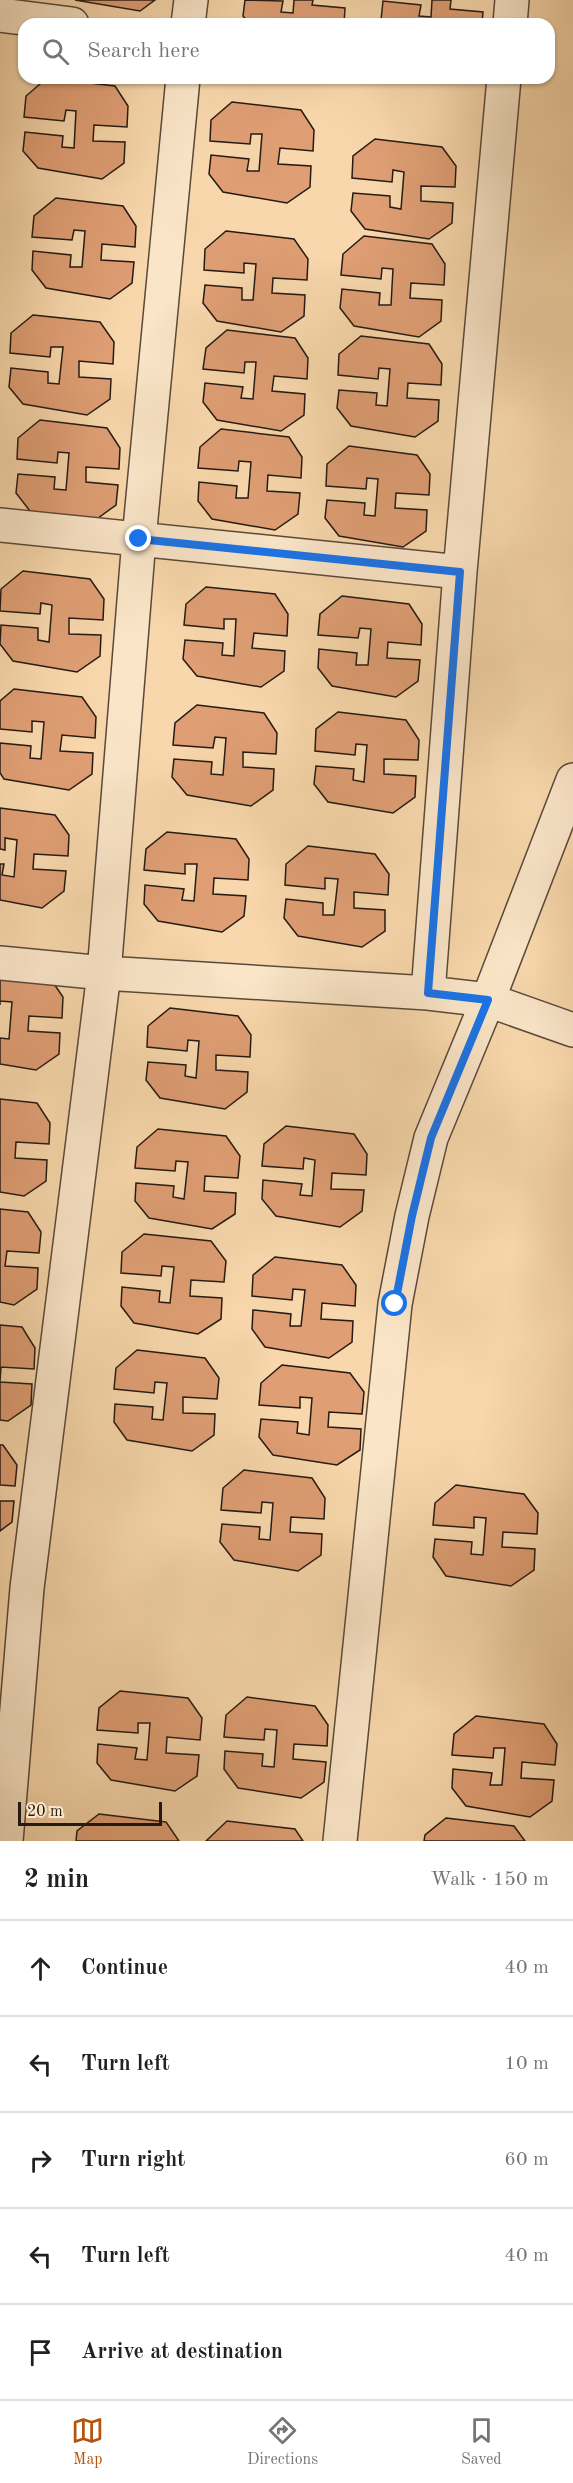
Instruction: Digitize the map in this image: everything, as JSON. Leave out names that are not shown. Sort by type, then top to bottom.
[{"type":"street","points":[[189,18],[191,0]]},
{"type":"street","points":[[510,18],[512,0]]},
{"type":"street","points":[[0,15],[24,18]]},
{"type":"street","points":[[6,1841],[27,1588],[104,973],[139,539],[182,84]]},
{"type":"street","points":[[428,993],[460,572],[503,84]]},
{"type":"street","points":[[0,525],[460,572]]},
{"type":"street","points":[[340,1841],[395,1304],[412,1216],[431,1138],[488,1000],[573,780]]},
{"type":"street","points":[[0,963],[104,973],[428,993],[488,1000],[573,1030]]},
{"type":"building","points":[[75,0],[155,0],[140,11]]},
{"type":"building","points":[[245,0],[283,1],[281,12],[293,13],[294,0],[313,0],[312,5],[345,8],[344,18],[245,18]]},
{"type":"building","points":[[432,0],[451,0],[450,9],[483,12],[482,18],[381,18],[383,1],[421,5],[419,16],[431,17]]},
{"type":"building","points":[[40,84],[115,86],[128,106],[127,127],[94,125],[93,141],[125,142],[124,163],[102,179],[38,168],[23,151],[25,132],[63,136],[62,147],[74,148],[76,111],[66,110],[64,121],[24,117],[26,96]]},
{"type":"building","points":[[232,102],[301,110],[314,130],[313,151],[280,148],[278,164],[311,166],[310,187],[287,203],[223,192],[209,174],[211,155],[249,159],[247,171],[259,171],[262,134],[251,134],[250,144],[210,141],[211,120]]},
{"type":"building","points":[[375,139],[442,147],[456,166],[455,187],[421,186],[421,201],[453,203],[452,223],[429,239],[365,229],[351,211],[353,193],[390,196],[390,207],[401,209],[404,172],[393,170],[392,182],[352,178],[353,156]]},
{"type":"building","points":[[56,198],[123,206],[136,226],[135,247],[102,244],[101,260],[134,262],[132,283],[110,299],[46,288],[32,270],[33,251],[71,255],[70,267],[82,267],[85,231],[74,230],[72,240],[32,237],[34,216]]},
{"type":"building","points":[[226,231],[294,239],[308,259],[307,280],[273,278],[272,293],[305,295],[304,316],[281,332],[217,321],[203,303],[205,285],[242,288],[242,300],[253,300],[256,264],[244,263],[244,273],[204,270],[205,249]]},
{"type":"building","points":[[364,236],[432,244],[445,264],[444,285],[411,283],[410,298],[442,300],[441,321],[419,337],[354,326],[340,308],[342,289],[380,293],[379,305],[391,305],[393,269],[382,268],[381,279],[341,275],[343,254]]},
{"type":"building","points":[[33,315],[100,322],[114,342],[113,364],[79,361],[79,377],[111,379],[110,399],[87,415],[23,404],[9,387],[11,368],[48,372],[48,383],[59,384],[63,347],[51,347],[50,357],[10,353],[11,333]]},
{"type":"building","points":[[227,330],[295,338],[308,358],[307,379],[274,376],[272,391],[305,394],[304,415],[281,431],[217,420],[203,402],[205,383],[243,387],[241,398],[253,399],[256,362],[245,362],[244,373],[203,369],[206,348]]},
{"type":"building","points":[[361,336],[429,344],[442,364],[441,385],[408,383],[407,398],[439,400],[438,421],[415,437],[351,426],[337,408],[339,390],[377,393],[376,405],[387,406],[390,369],[379,368],[378,379],[338,375],[339,354]]},
{"type":"building","points":[[40,420],[107,428],[120,448],[119,469],[86,467],[86,482],[118,485],[116,505],[94,521],[30,511],[16,493],[18,474],[55,477],[54,489],[66,490],[69,453],[58,452],[57,463],[17,459],[18,438]]},
{"type":"building","points":[[221,429],[289,437],[302,457],[301,478],[268,475],[267,491],[300,493],[298,514],[275,530],[212,519],[198,501],[199,482],[237,486],[236,498],[248,498],[251,462],[239,461],[238,471],[198,468],[200,447]]},
{"type":"building","points":[[349,446],[417,455],[430,474],[429,495],[396,493],[395,508],[427,510],[426,531],[403,547],[339,536],[325,518],[327,500],[365,503],[364,515],[375,516],[378,479],[367,478],[366,489],[326,486],[327,464]]},
{"type":"building","points":[[23,571],[90,579],[104,599],[103,620],[69,618],[69,634],[101,635],[100,656],[77,672],[13,661],[0,644],[1,625],[38,628],[38,640],[49,642],[52,605],[41,603],[40,614],[0,611],[1,589]]},
{"type":"building","points":[[206,587],[275,594],[288,614],[287,636],[254,633],[252,648],[285,651],[284,671],[261,687],[197,676],[183,659],[185,640],[223,643],[222,655],[234,656],[236,619],[224,619],[224,629],[184,625],[186,604]]},
{"type":"building","points":[[342,596],[409,604],[422,624],[421,645],[388,642],[387,658],[420,660],[418,681],[396,697],[332,686],[318,668],[319,649],[357,653],[356,665],[368,665],[371,629],[360,628],[358,638],[318,635],[320,614]]},
{"type":"building","points":[[14,689],[82,697],[96,717],[95,738],[62,735],[60,751],[93,753],[92,774],[69,790],[4,779],[0,773],[0,743],[31,746],[30,758],[41,759],[44,722],[32,721],[32,732],[0,729],[0,701]]},
{"type":"building","points":[[197,705],[264,713],[277,733],[276,754],[243,752],[243,767],[274,769],[273,790],[251,806],[187,795],[172,777],[174,759],[212,762],[211,774],[223,775],[226,738],[215,737],[213,748],[173,745],[175,723]]},
{"type":"building","points":[[338,712],[406,720],[419,740],[418,760],[384,759],[384,774],[416,776],[415,797],[393,813],[328,802],[314,784],[316,766],[354,769],[353,780],[364,782],[367,745],[356,744],[355,755],[315,751],[316,729]]},
{"type":"building","points":[[0,808],[55,815],[69,835],[68,856],[34,854],[33,869],[66,871],[64,891],[42,908],[0,900],[0,864],[4,864],[2,875],[14,877],[17,840],[5,838],[5,850],[0,849]]},
{"type":"building","points":[[167,832],[236,839],[249,859],[248,880],[214,878],[213,894],[246,896],[244,916],[222,932],[158,921],[144,904],[145,885],[184,889],[182,900],[194,901],[197,864],[185,864],[185,874],[144,870],[146,849]]},
{"type":"building","points":[[308,846],[375,854],[389,874],[388,895],[354,892],[354,908],[385,910],[385,931],[362,947],[298,936],[284,918],[286,899],[323,903],[323,915],[334,915],[338,879],[325,878],[325,889],[285,885],[286,864]]},
{"type":"building","points":[[0,971],[50,978],[63,997],[62,1018],[29,1016],[28,1031],[60,1033],[59,1054],[36,1070],[0,1064],[0,1038],[9,1039],[12,1002],[0,1001]]},
{"type":"building","points":[[170,1008],[238,1016],[251,1035],[250,1057],[216,1055],[216,1070],[248,1072],[247,1092],[225,1109],[160,1098],[146,1080],[148,1062],[186,1065],[185,1076],[196,1078],[199,1041],[188,1040],[187,1051],[147,1047],[148,1026]]},
{"type":"building","points":[[0,1099],[37,1103],[50,1123],[49,1144],[16,1142],[15,1158],[47,1160],[46,1181],[24,1196],[0,1192]]},
{"type":"building","points":[[286,1126],[354,1134],[367,1154],[366,1175],[332,1173],[331,1189],[364,1190],[362,1211],[340,1227],[276,1216],[262,1199],[263,1180],[302,1184],[300,1195],[312,1196],[315,1160],[304,1158],[303,1169],[262,1166],[264,1144]]},
{"type":"building","points":[[158,1129],[226,1136],[240,1156],[238,1178],[205,1176],[204,1191],[236,1193],[235,1214],[212,1229],[149,1218],[135,1201],[136,1183],[174,1186],[173,1197],[184,1199],[188,1162],[176,1161],[175,1171],[135,1168],[137,1147]]},
{"type":"building","points":[[0,1209],[28,1212],[41,1232],[39,1253],[7,1251],[5,1266],[38,1268],[37,1289],[14,1305],[0,1302]]},
{"type":"building","points":[[144,1234],[211,1241],[226,1261],[224,1282],[191,1280],[190,1296],[222,1298],[221,1319],[198,1334],[134,1323],[121,1306],[122,1287],[160,1291],[159,1302],[170,1303],[174,1267],[162,1266],[161,1276],[121,1273],[122,1252]]},
{"type":"building","points":[[275,1257],[342,1265],[356,1285],[355,1306],[322,1303],[321,1319],[353,1321],[352,1342],[329,1358],[265,1347],[252,1329],[253,1310],[291,1314],[290,1326],[301,1326],[305,1290],[293,1289],[292,1300],[252,1296],[253,1275]]},
{"type":"building","points":[[0,1325],[22,1327],[35,1348],[34,1369],[1,1367],[0,1382]]},
{"type":"building","points":[[137,1350],[205,1358],[219,1378],[217,1399],[183,1397],[183,1413],[215,1414],[214,1435],[192,1451],[127,1440],[114,1422],[115,1404],[153,1407],[152,1419],[163,1420],[167,1383],[155,1382],[154,1393],[114,1389],[116,1368]]},
{"type":"building","points":[[282,1365],[350,1373],[364,1392],[362,1414],[329,1412],[328,1427],[361,1429],[360,1450],[337,1465],[273,1455],[259,1437],[261,1419],[298,1422],[297,1433],[309,1435],[312,1398],[300,1397],[300,1408],[259,1405],[261,1383]]},
{"type":"building","points":[[0,1382],[32,1384],[31,1405],[8,1421],[0,1420]]},
{"type":"building","points":[[0,1445],[3,1445],[17,1465],[15,1486],[0,1485]]},
{"type":"building","points":[[244,1470],[312,1478],[325,1498],[324,1519],[291,1517],[290,1532],[322,1534],[321,1555],[298,1571],[234,1560],[220,1542],[222,1524],[260,1527],[259,1539],[270,1540],[273,1503],[262,1502],[261,1513],[221,1510],[223,1488]]},
{"type":"building","points":[[456,1485],[524,1494],[538,1513],[537,1534],[503,1532],[502,1547],[535,1549],[534,1570],[511,1586],[446,1576],[433,1557],[435,1539],[472,1542],[471,1554],[483,1555],[486,1518],[474,1517],[474,1528],[433,1525],[435,1503]]},
{"type":"building","points":[[0,1501],[14,1501],[12,1522],[0,1531]]},
{"type":"building","points":[[120,1691],[188,1698],[202,1718],[200,1740],[167,1737],[166,1753],[199,1755],[197,1776],[175,1791],[111,1780],[97,1763],[98,1744],[137,1748],[135,1759],[147,1760],[150,1723],[138,1723],[138,1733],[97,1730],[99,1708]]},
{"type":"building","points":[[247,1697],[315,1706],[328,1725],[327,1746],[294,1744],[293,1759],[326,1762],[324,1782],[301,1798],[238,1788],[224,1769],[225,1751],[263,1754],[262,1766],[274,1767],[277,1730],[265,1729],[264,1740],[224,1737],[226,1715]]},
{"type":"building","points":[[476,1716],[544,1724],[557,1744],[555,1765],[522,1762],[521,1778],[554,1780],[552,1801],[530,1817],[466,1806],[452,1788],[453,1769],[492,1773],[490,1785],[502,1785],[505,1748],[494,1748],[493,1758],[452,1755],[454,1734]]},
{"type":"building","points":[[99,1814],[166,1822],[179,1841],[76,1841],[77,1831]]},
{"type":"building","points":[[446,1818],[514,1826],[525,1841],[424,1841],[425,1835]]},
{"type":"building","points":[[227,1821],[295,1829],[303,1841],[206,1841]]},
{"type":"route","points":[[139,539],[460,572],[428,993],[488,1000],[431,1138],[412,1216],[395,1304]]}]
